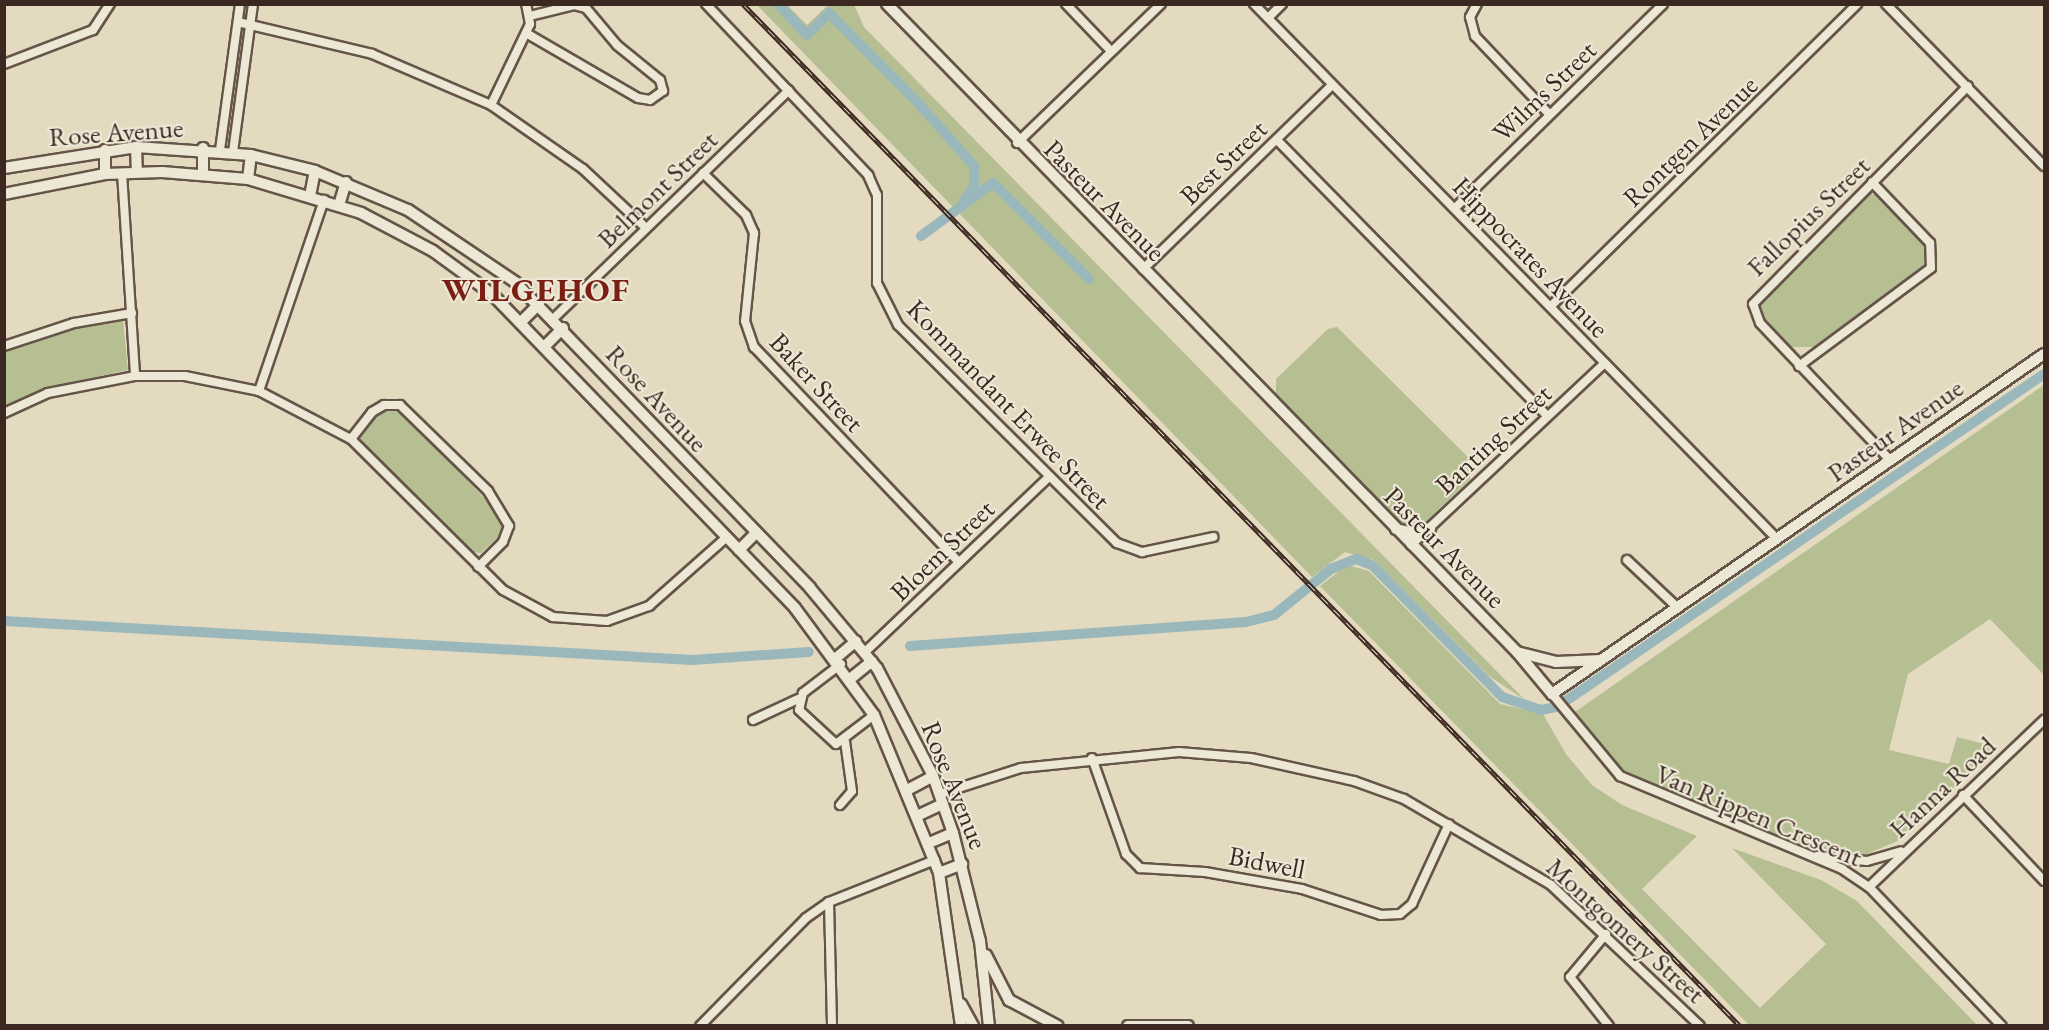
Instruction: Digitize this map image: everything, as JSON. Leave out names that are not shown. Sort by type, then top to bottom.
[{"type":"street","points":[[4,64],[93,30],[110,4]]},
{"type":"street","points":[[219,150],[240,4]]},
{"type":"street","points":[[233,152],[253,4]]},
{"type":"street","points":[[491,105],[526,33],[530,16],[526,4]]},
{"type":"street","name":"Kommandant Erwee Street","points":[[705,4],[789,90],[874,186],[874,266],[889,311],[1048,478],[1127,549],[1149,551],[1213,537]]},
{"type":"street","name":"Pasteur Avenue","points":[[887,4],[1017,143],[1517,652],[1552,695],[2044,354]]},
{"type":"street","points":[[1066,4],[1111,51]]},
{"type":"street","points":[[1017,143],[1161,4]]},
{"type":"street","name":"Hippocrates Avenue","points":[[1254,4],[1777,539]]},
{"type":"street","points":[[1268,18],[1282,4]]},
{"type":"street","points":[[1477,4],[1470,17],[1475,36],[1549,114]]},
{"type":"street","name":"Wilms Street","points":[[1455,208],[1663,4]]},
{"type":"street","name":"Rontgen Avenue","points":[[1551,306],[1857,4]]},
{"type":"street","points":[[1886,4],[2044,166]]},
{"type":"street","points":[[526,33],[638,98],[650,100],[663,91],[660,80],[617,45],[586,8],[574,5],[530,16]]},
{"type":"street","points":[[238,22],[372,54],[491,105],[583,169],[646,228]]},
{"type":"street","name":"Best Street","points":[[1143,269],[1332,85]]},
{"type":"street","name":"Fallopius Street","points":[[1891,460],[1799,366],[1754,315],[1754,297],[1968,86]]},
{"type":"street","name":"Belmont Street","points":[[554,318],[789,90]]},
{"type":"street","points":[[1277,140],[1547,416]]},
{"type":"street","points":[[136,147],[137,172]]},
{"type":"street","name":"Rose Avenue","points":[[4,168],[105,150],[136,147],[203,148],[251,154],[346,182],[455,239],[539,304],[756,533],[856,641],[868,657],[933,777],[941,799],[962,864],[980,941],[989,1026]]},
{"type":"street","points":[[203,148],[203,174]]},
{"type":"street","points":[[105,150],[105,174]]},
{"type":"street","points":[[248,179],[251,154]]},
{"type":"street","points":[[310,196],[315,171]]},
{"type":"street","name":"Rose Avenue","points":[[4,194],[105,174],[137,172],[203,174],[248,179],[339,205],[433,251],[522,321],[739,550],[838,661],[874,715],[909,789],[939,873],[961,1026]]},
{"type":"street","points":[[122,173],[135,376]]},
{"type":"street","name":"Baker Street","points":[[703,173],[746,215],[754,233],[746,321],[753,347],[959,562]]},
{"type":"street","points":[[339,205],[346,182]]},
{"type":"street","points":[[1799,366],[1931,268],[1930,243],[1872,182]]},
{"type":"street","points":[[259,391],[324,200]]},
{"type":"street","points":[[522,321],[539,304]]},
{"type":"street","points":[[4,346],[74,323],[132,313]]},
{"type":"street","points":[[546,345],[563,328]]},
{"type":"street","name":"Banting Street","points":[[1411,545],[1605,363]]},
{"type":"street","points":[[4,413],[48,393],[135,376],[185,376],[259,391],[351,439],[478,567],[538,613],[607,621],[664,595],[727,537]]},
{"type":"street","points":[[351,439],[372,412],[384,405],[400,405],[488,491],[509,526],[503,542],[478,567]]},
{"type":"street","name":"Bloem Street","points":[[868,657],[959,562],[1048,478]]},
{"type":"street","points":[[716,525],[732,510]]},
{"type":"street","points":[[1395,529],[1414,533],[1430,528]]},
{"type":"street","points":[[739,550],[756,533]]},
{"type":"street","points":[[1627,560],[1678,608]]},
{"type":"street","points":[[753,720],[798,699],[856,641]]},
{"type":"street","points":[[1517,652],[1573,664],[1606,659]]},
{"type":"street","points":[[850,679],[868,657]]},
{"type":"street","name":"Van Rippen Crescent","points":[[1552,695],[1595,753],[1626,779],[1792,851],[1842,869],[1869,887],[2002,1026]]},
{"type":"street","points":[[798,699],[799,710],[822,735],[836,744],[845,741],[874,715]]},
{"type":"street","name":"Hanna Road","points":[[1869,887],[1905,849],[2044,720]]},
{"type":"street","points":[[840,805],[852,791],[845,741]]},
{"type":"street","name":"Montgomery Street","points":[[941,799],[1021,768],[1092,758],[1179,752],[1251,758],[1354,781],[1449,824],[1551,885],[1606,934],[1700,1026]]},
{"type":"street","name":"Bidwell","points":[[1092,758],[1126,854],[1140,868],[1240,877],[1302,889],[1382,915],[1400,914],[1412,904],[1449,824]]},
{"type":"street","points":[[909,789],[933,777]]},
{"type":"street","points":[[1964,795],[2044,880]]},
{"type":"street","points":[[919,815],[941,799]]},
{"type":"street","points":[[929,843],[952,833]]},
{"type":"street","points":[[1792,851],[1851,862],[1905,849]]},
{"type":"street","points":[[701,1025],[768,952],[829,902],[935,860]]},
{"type":"street","points":[[939,873],[962,864]]},
{"type":"street","points":[[829,902],[832,1026]]},
{"type":"street","points":[[1606,934],[1570,976],[1609,1026]]},
{"type":"street","points":[[980,941],[1009,1000],[1058,1026]]},
{"type":"street","points":[[959,1001],[973,1026]]},
{"type":"street","points":[[1128,1026],[1188,1026]]},
{"type":"green space","points":[[757,5],[787,5],[807,25],[828,5],[854,5],[864,27],[1525,700],[1489,676],[1374,560],[1345,552],[1312,577]]},
{"type":"green space","points":[[1869,193],[1879,196],[1928,246],[1927,267],[1814,347],[1790,347],[1758,315],[1756,306]]},
{"type":"green space","points":[[123,320],[128,370],[51,387],[5,409],[5,350],[66,329]]},
{"type":"green space","points":[[1337,327],[1469,458],[1470,479],[1424,523],[1414,527],[1398,522],[1276,400],[1276,379],[1328,329]]},
{"type":"green space","points":[[2044,385],[2044,675],[1990,619],[1908,674],[1889,750],[1949,764],[1957,737],[1996,747],[1900,840],[1862,856],[1824,853],[1640,783],[1614,768],[1572,714]]},
{"type":"green space","points":[[390,407],[400,409],[501,516],[502,533],[481,553],[469,552],[359,441],[374,412]]},
{"type":"green space","points":[[1347,565],[1369,571],[1500,704],[1543,714],[1566,754],[1592,785],[1622,805],[1697,836],[1642,889],[1760,1008],[1826,944],[1732,848],[1821,880],[1857,901],[1977,1025],[1749,1025],[1320,586]]},
{"type":"waterway","points":[[778,4],[807,35],[829,13],[920,105],[974,166],[974,186],[963,203]]},
{"type":"waterway","points":[[921,236],[993,183],[1089,279]]},
{"type":"waterway","points":[[910,646],[1246,622],[1274,615],[1331,569],[1356,559],[1372,565],[1502,697],[1541,710],[1557,707],[2044,374]]},
{"type":"waterway","points":[[4,621],[692,660],[809,652]]},
{"type":"railway","points":[[743,4],[1740,1026]]},
{"type":"district","name":"WILGEHOF","points":[[536,290]]}]
